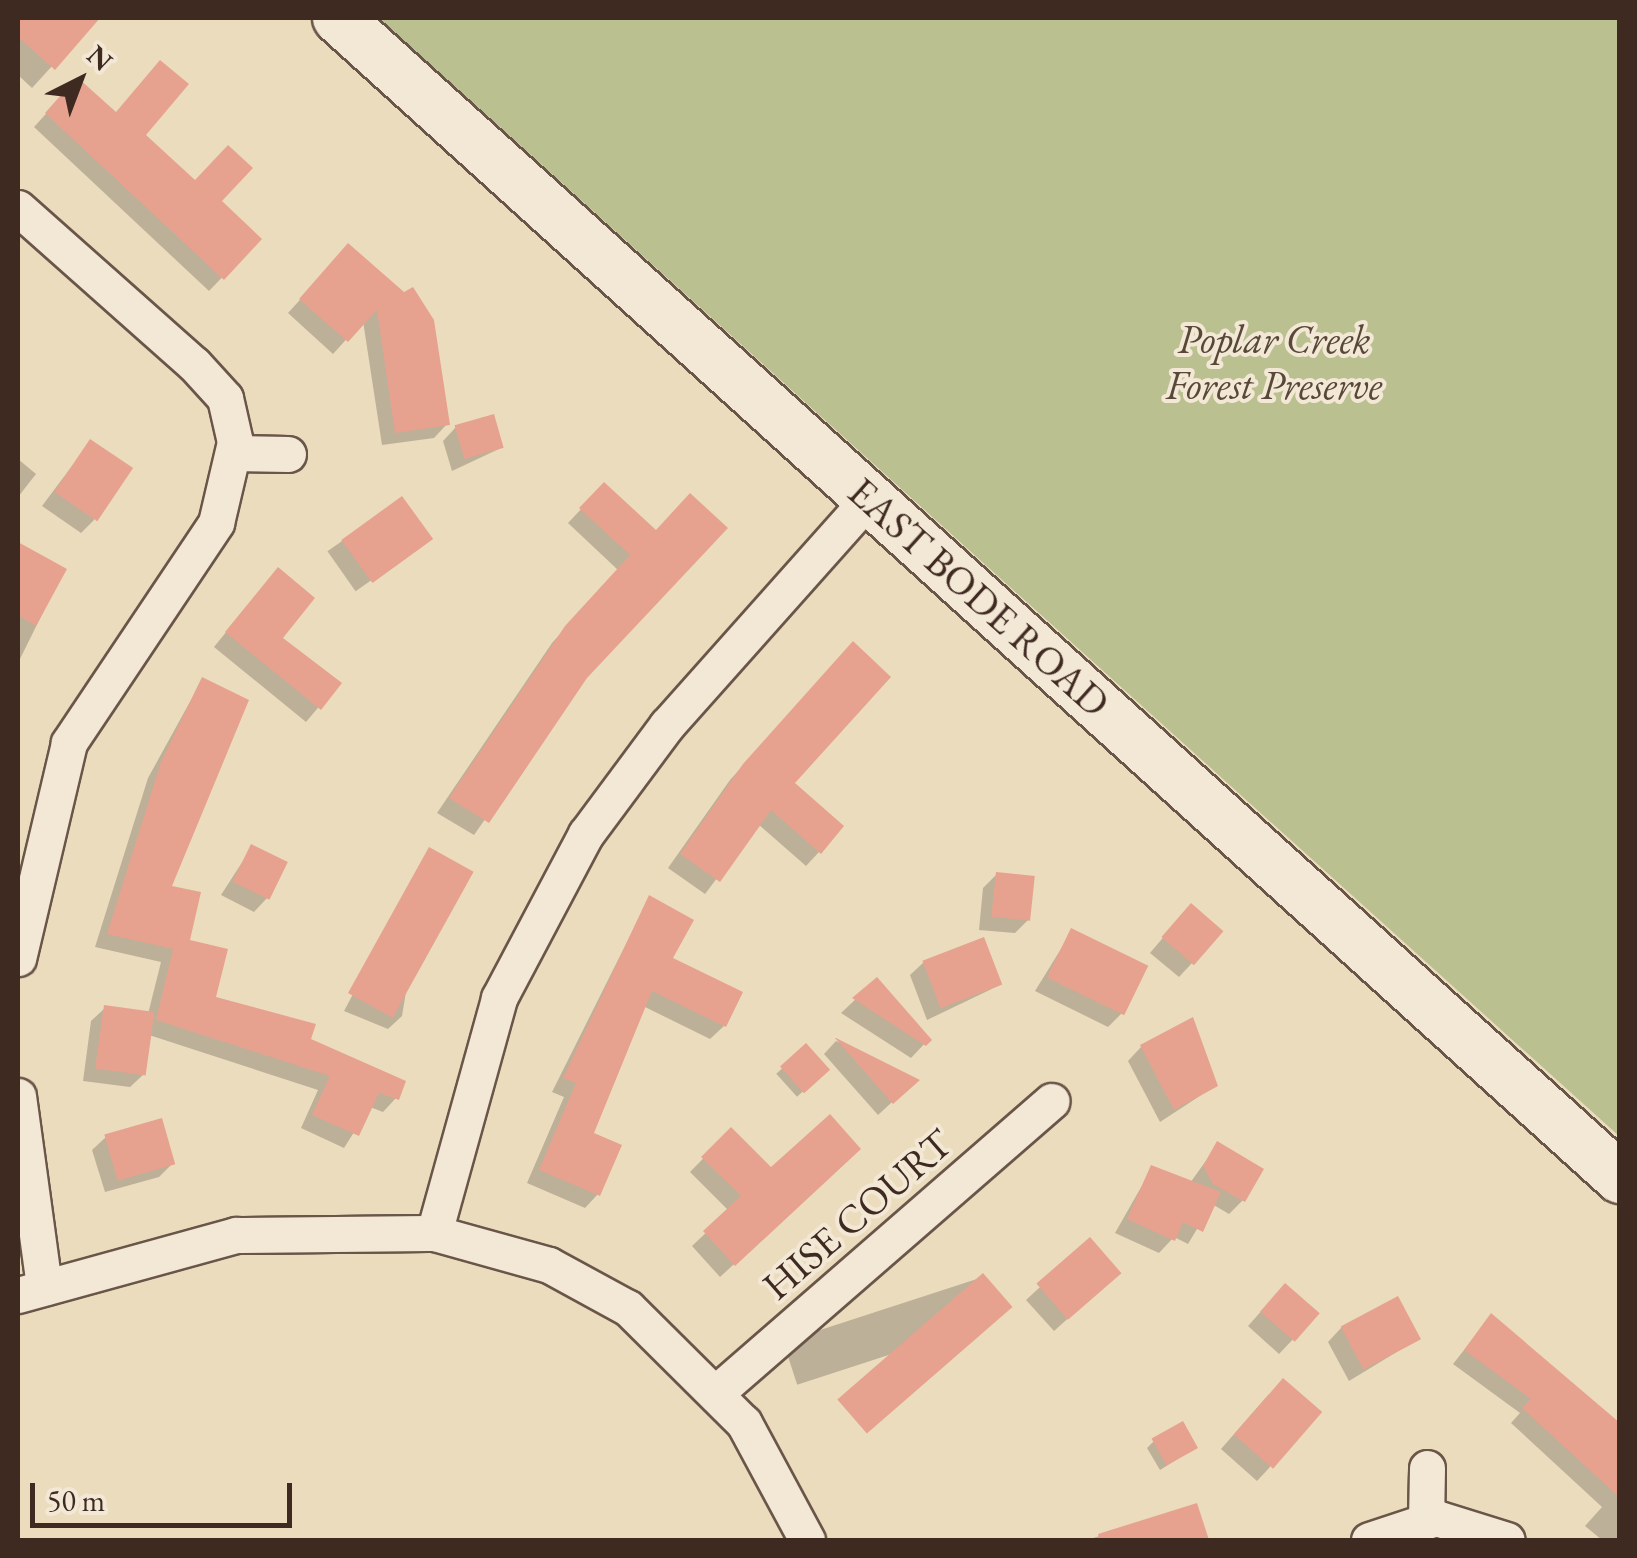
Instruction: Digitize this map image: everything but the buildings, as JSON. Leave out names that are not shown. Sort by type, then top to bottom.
[{"type":"street","name":"EAST BODE ROAD","points":[[338,18],[1620,1178]]},
{"type":"street","points":[[18,208],[225,398],[234,453],[216,523],[69,744],[18,958]]},
{"type":"street","points":[[234,453],[288,454]]},
{"type":"street","points":[[434,1233],[498,998],[586,834],[667,725],[870,497]]},
{"type":"street","points":[[18,1096],[30,1291],[236,1236],[434,1233],[488,1243],[591,1286],[628,1308],[718,1391],[765,1455],[807,1540]]},
{"type":"street","name":"HISE COURT","points":[[718,1391],[1052,1101]]},
{"type":"street","points":[[1427,1468],[1431,1519]]},
{"type":"street","points":[[1369,1540],[1431,1519],[1507,1540]]},
{"type":"green space","name":"Poplar Creek Forest Preserve","points":[[379,18],[1619,18],[1619,1136]]}]
